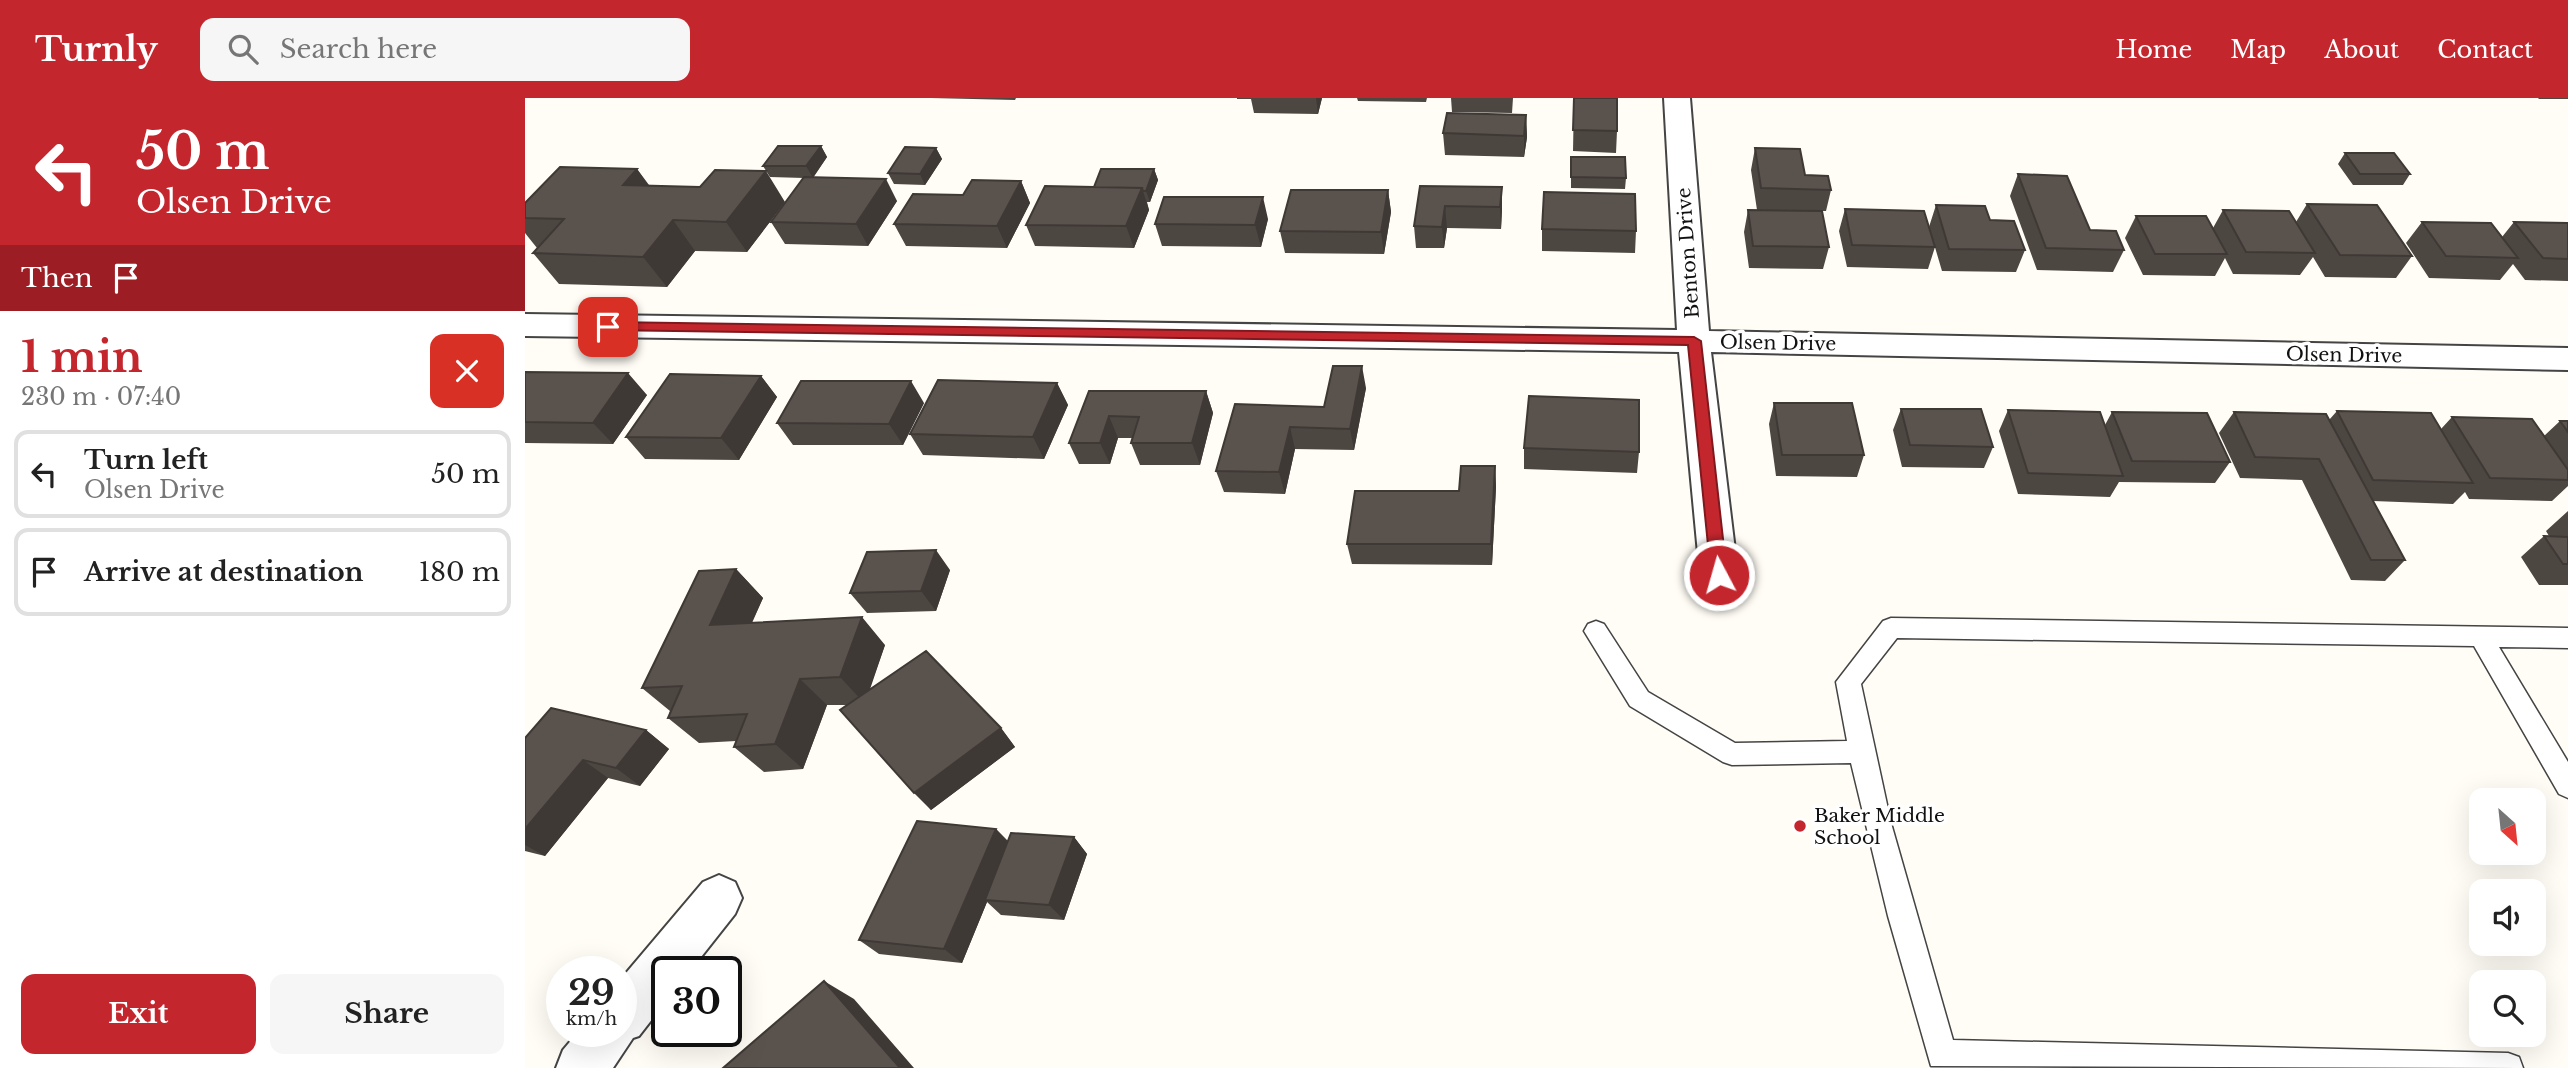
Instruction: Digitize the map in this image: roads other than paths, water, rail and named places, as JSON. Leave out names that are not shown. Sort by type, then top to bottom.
[{"type":"street","name":"Benton Drive","points":[[1677,98],[1694,341],[1719,575]]},
{"type":"street","name":"Olsen Drive","points":[[525,325],[1694,341],[2568,359]]},
{"type":"street","points":[[637,998],[719,898]]},
{"type":"street","points":[[581,1068],[598,1047]]},
{"type":"lane","points":[[2508,1068],[1942,1055],[1896,897],[1860,752],[1848,682],[1891,628],[2568,638]]},
{"type":"lane","points":[[1596,631],[1639,699],[1732,754],[1860,752]]},
{"type":"lane","points":[[2480,636],[2568,786]]},
{"type":"place","name":"Baker Middle School","points":[[1800,826]]}]
